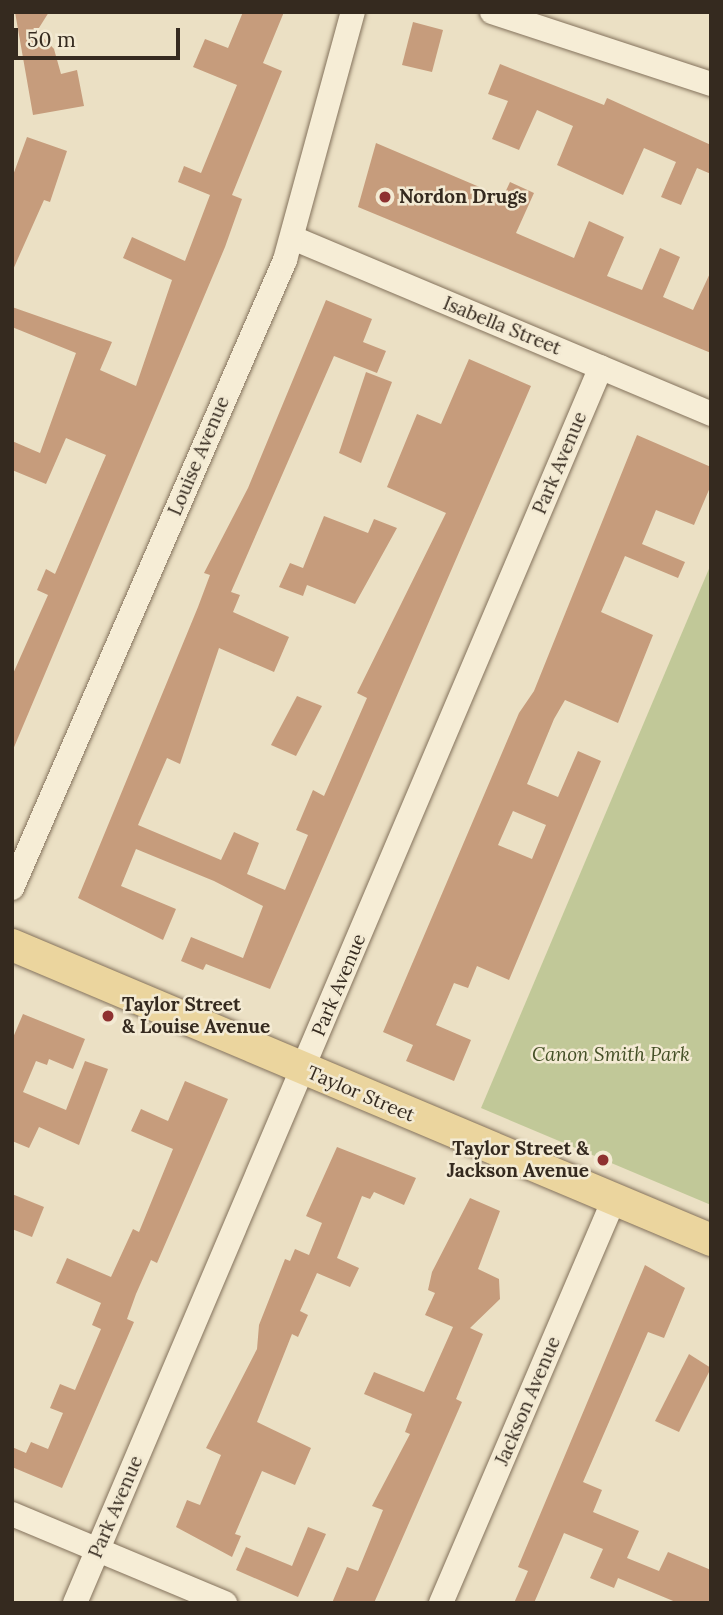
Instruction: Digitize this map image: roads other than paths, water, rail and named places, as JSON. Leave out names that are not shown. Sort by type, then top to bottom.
[{"type":"main road","name":"Taylor Street","points":[[12,945],[711,1240]]},
{"type":"street","name":"Louise Avenue","points":[[12,888],[293,238],[353,12]]},
{"type":"street","points":[[492,12],[711,84]]},
{"type":"street","name":"Isabella Street","points":[[293,238],[711,414]]},
{"type":"street","name":"Park Avenue","points":[[75,1603],[601,367]]},
{"type":"street","name":"Jackson Avenue","points":[[441,1603],[614,1199]]},
{"type":"street","points":[[12,1514],[225,1603]]},
{"type":"place","name":"Nordon Drugs","points":[[385,197]]},
{"type":"place","name":"Taylor Street & Louise Avenue","points":[[108,1016]]},
{"type":"place","name":"Taylor Street & Jackson Avenue","points":[[603,1160]]},
{"type":"park label","name":"Canon Smith Park","points":[[611,1055]]}]
